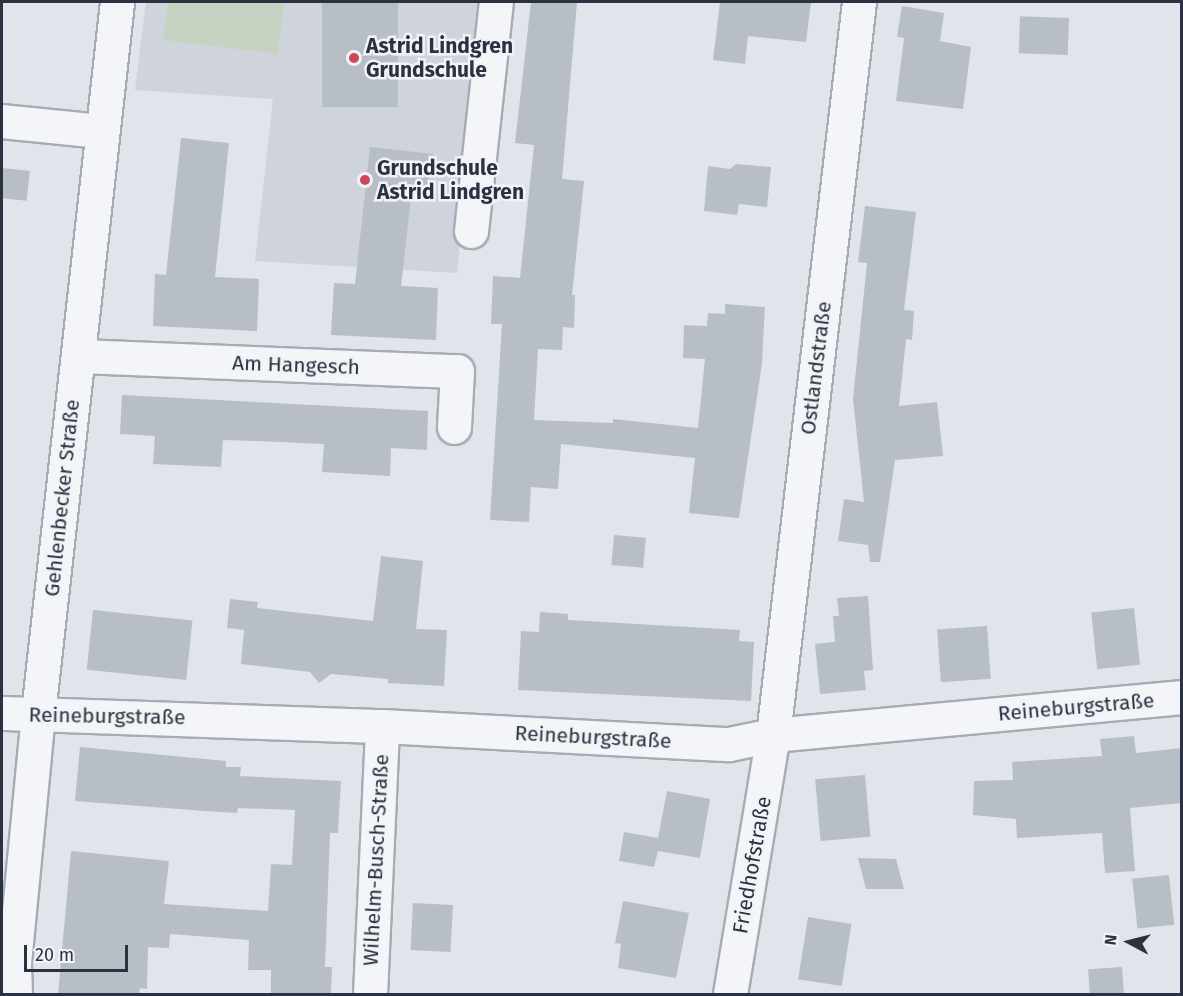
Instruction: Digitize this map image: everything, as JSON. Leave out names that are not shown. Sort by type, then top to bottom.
[{"type":"street","name":"Gehlenbecker Straße","points":[[15,994],[14,963],[38,713],[117,2]]},
{"type":"street","points":[[471,231],[496,2]]},
{"type":"street","name":"Ostlandstraße","points":[[774,735],[859,2]]},
{"type":"street","points":[[2,121],[101,131]]},
{"type":"street","name":"Am Hangesch","points":[[78,356],[457,371],[454,427]]},
{"type":"street","name":"Reineburgstraße","points":[[2,714],[38,713],[382,726],[729,744],[774,735],[1182,697]]},
{"type":"street","name":"Wilhelm-Busch-Straße","points":[[370,994],[382,726]]},
{"type":"street","name":"Friedhofstraße","points":[[730,994],[774,735]]},
{"type":"shaded area","name":"Grundschule Astrid Lindgren","points":[[146,2],[484,2],[457,273],[255,261],[273,99],[135,90]]},
{"type":"green space","points":[[168,2],[284,2],[278,54],[163,40]]},
{"type":"building","name":"Astrid Lindgren Grundschule","points":[[322,2],[398,2],[398,107],[322,107]]},
{"type":"building","points":[[531,2],[577,2],[562,179],[584,181],[572,295],[575,295],[574,328],[563,327],[562,350],[538,349],[534,420],[613,423],[613,419],[698,428],[705,359],[683,358],[684,325],[707,326],[708,313],[725,314],[725,304],[765,307],[762,363],[739,518],[689,513],[695,458],[561,444],[558,489],[531,487],[529,522],[490,520],[502,324],[491,324],[493,276],[520,278],[534,145],[515,143]]},
{"type":"building","points":[[720,2],[811,2],[806,42],[748,36],[745,64],[713,60]]},
{"type":"building","points":[[902,6],[944,13],[940,41],[971,47],[963,109],[896,101],[904,38],[897,37]]},
{"type":"building","points":[[1020,16],[1069,18],[1068,55],[1019,53]]},
{"type":"building","points":[[181,138],[229,143],[215,277],[259,279],[257,331],[153,326],[155,274],[166,275]]},
{"type":"building","points":[[370,147],[433,154],[428,199],[411,198],[401,286],[438,288],[436,340],[331,335],[334,283],[355,284]]},
{"type":"building","points":[[736,164],[771,167],[767,207],[739,204],[737,215],[704,211],[708,166],[730,169]]},
{"type":"building","points":[[2,168],[30,171],[27,201],[2,198]]},
{"type":"building","points":[[865,206],[916,212],[904,310],[914,311],[912,340],[906,339],[899,406],[937,402],[943,456],[895,460],[880,562],[870,562],[868,545],[838,541],[844,499],[864,502],[853,399],[867,263],[858,262]]},
{"type":"building","points":[[122,395],[428,411],[427,450],[391,448],[390,476],[322,472],[324,444],[223,440],[221,467],[153,464],[155,436],[120,434]]},
{"type":"building","points":[[614,535],[646,538],[643,568],[611,565]]},
{"type":"building","points":[[381,556],[423,561],[416,629],[447,630],[444,686],[388,683],[388,679],[331,674],[319,683],[310,672],[241,664],[244,630],[227,628],[230,599],[258,602],[257,608],[373,621]]},
{"type":"building","points":[[868,596],[873,670],[864,671],[866,690],[820,694],[815,644],[835,642],[833,616],[839,616],[837,598]]},
{"type":"building","points":[[1134,608],[1140,665],[1097,669],[1091,612]]},
{"type":"building","points":[[93,610],[192,620],[186,680],[87,670]]},
{"type":"building","points":[[540,612],[568,614],[568,620],[740,630],[739,641],[754,642],[751,701],[518,690],[521,631],[539,632]]},
{"type":"building","points":[[987,626],[991,679],[941,682],[937,629]]},
{"type":"building","points":[[1134,736],[1136,753],[1182,748],[1182,803],[1130,808],[1135,871],[1105,873],[1102,833],[1017,838],[1016,819],[973,815],[974,781],[1013,780],[1012,762],[1102,756],[1100,739]]},
{"type":"building","points":[[80,747],[226,761],[226,767],[241,767],[240,776],[341,781],[338,833],[330,833],[325,967],[332,967],[331,994],[271,994],[271,970],[248,970],[249,940],[170,934],[169,948],[148,947],[147,989],[140,988],[139,994],[58,994],[71,851],[169,861],[164,904],[268,911],[271,864],[292,865],[295,810],[238,808],[237,813],[75,801]]},
{"type":"building","points":[[865,775],[870,837],[821,841],[815,779]]},
{"type":"building","points":[[667,791],[710,799],[700,858],[658,851],[654,867],[619,861],[624,832],[658,838]]},
{"type":"building","points":[[858,858],[896,859],[904,889],[866,889]]},
{"type":"building","points":[[1169,875],[1174,925],[1137,929],[1132,879]]},
{"type":"building","points":[[623,901],[689,913],[676,978],[618,968],[621,944],[615,943]]},
{"type":"building","points":[[413,903],[453,905],[450,952],[411,950]]},
{"type":"building","points":[[808,917],[851,924],[842,986],[798,979]]},
{"type":"building","points":[[1122,967],[1124,994],[1090,994],[1088,969]]},
{"type":"place","name":"Astrid Lindgren Grundschule","points":[[354,58]]},
{"type":"place","name":"Grundschule Astrid Lindgren","points":[[365,180]]}]
